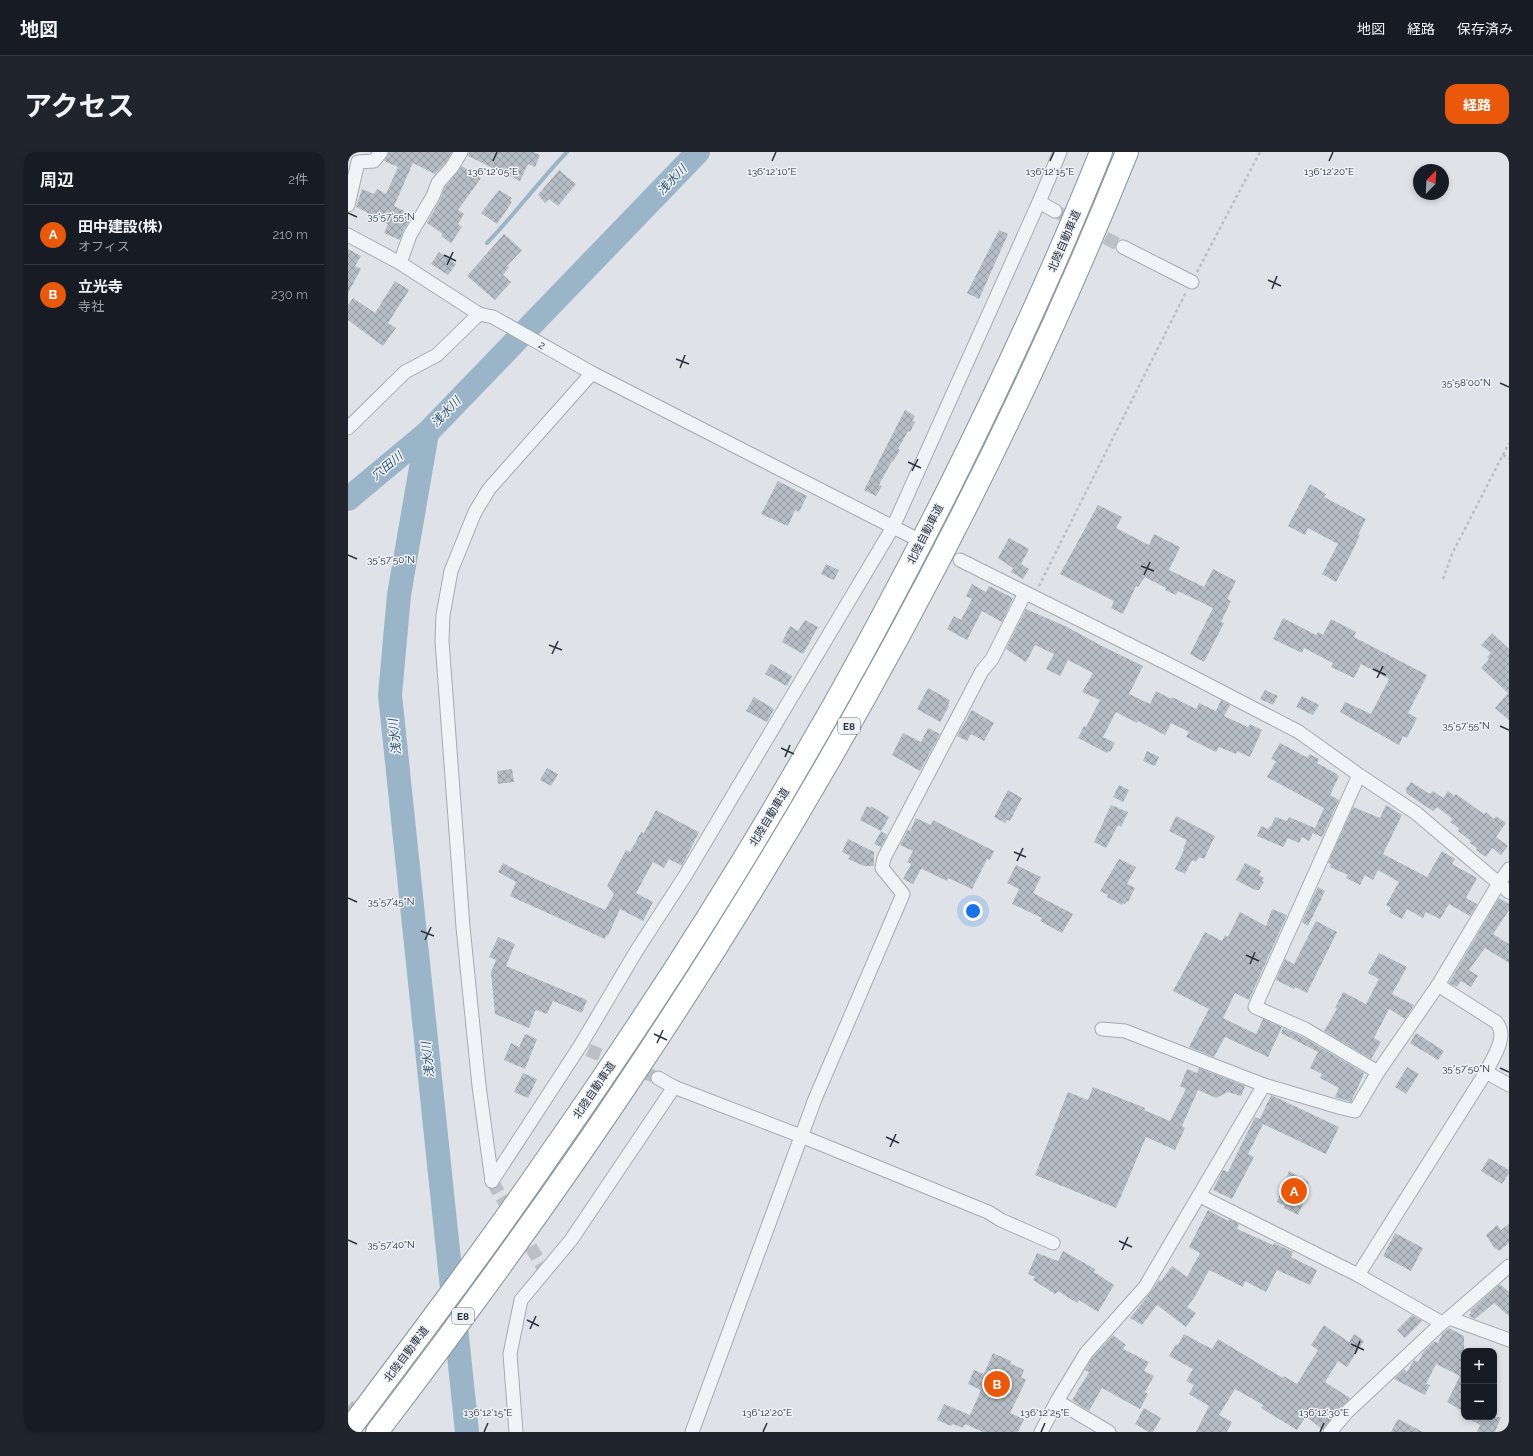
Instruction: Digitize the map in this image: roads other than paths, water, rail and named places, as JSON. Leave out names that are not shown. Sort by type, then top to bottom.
[{"type":"highway","name":"北陸自動車道","points":[[348,1431],[496,1232],[557,1146],[661,990],[765,824],[812,743],[902,580],[984,418],[1058,254],[1101,152]]},
{"type":"highway","name":"北陸自動車道","points":[[377,1432],[424,1371],[503,1262],[626,1087],[786,835],[832,756],[918,599],[991,456],[1075,274],[1127,152]]},
{"type":"street","points":[[348,205],[358,162],[374,161],[381,152]]},
{"type":"street","points":[[400,263],[410,235],[433,196],[438,183],[452,167],[460,152]]},
{"type":"street","points":[[592,373],[489,489],[474,512],[451,571],[443,615],[442,641],[463,927],[479,1086],[492,1181],[584,1048],[637,950],[685,876],[893,527],[1060,152]]},
{"type":"street","points":[[1039,202],[1055,211]]},
{"type":"street","points":[[348,235],[400,263],[479,314],[437,355],[405,372],[348,428]]},
{"type":"street","points":[[1123,247],[1192,282]]},
{"type":"street","name":"2","points":[[479,314],[493,317],[592,373],[913,537]]},
{"type":"street","points":[[960,560],[1174,667],[1299,732],[1359,775],[1416,813],[1509,892]]},
{"type":"street","points":[[692,1432],[814,1099],[903,894],[882,868],[884,858],[982,671],[992,659],[1029,595]]},
{"type":"street","points":[[1359,775],[1255,1007],[1305,1029],[1378,1072]]},
{"type":"street","points":[[1102,1029],[1125,1031],[1264,1085],[1355,1111],[1378,1072],[1438,985],[1499,882],[1509,869]]},
{"type":"street","points":[[1358,1275],[1486,1072],[1502,1040],[1501,1026],[1438,985]]},
{"type":"street","points":[[1486,1072],[1509,1086]]},
{"type":"street","points":[[658,1078],[674,1087],[801,1136],[988,1212],[1000,1220],[1053,1243]]},
{"type":"street","points":[[1041,1432],[1057,1400],[1086,1353],[1145,1287],[1264,1085]]},
{"type":"street","points":[[516,1432],[510,1354],[521,1300],[571,1240],[674,1087]]},
{"type":"street","points":[[1200,1196],[1445,1320],[1509,1340]]},
{"type":"street","points":[[1330,1432],[1348,1412],[1445,1320],[1509,1266]]},
{"type":"street","points":[[1057,1400],[1109,1432]]},
{"type":"waterway","points":[[487,243],[567,152]]},
{"type":"waterway","name":"浅水川","points":[[348,499],[427,433],[698,152]]},
{"type":"waterway","name":"浅水川","points":[[427,433],[399,595],[390,695],[467,1432]]},
{"type":"tunnel","points":[[1055,211],[1123,247]]},
{"type":"tunnel","points":[[588,1050],[658,1078]]},
{"type":"tunnel","points":[[492,1181],[545,1271]]},
{"type":"tunnel","points":[[348,1406],[379,1432]]},
{"type":"place","name":"田中建設(株)","points":[[1294,1191]]},
{"type":"place","name":"立光寺","points":[[997,1384]]},
{"type":"water label","name":"穴田川","points":[[387,466]]}]
